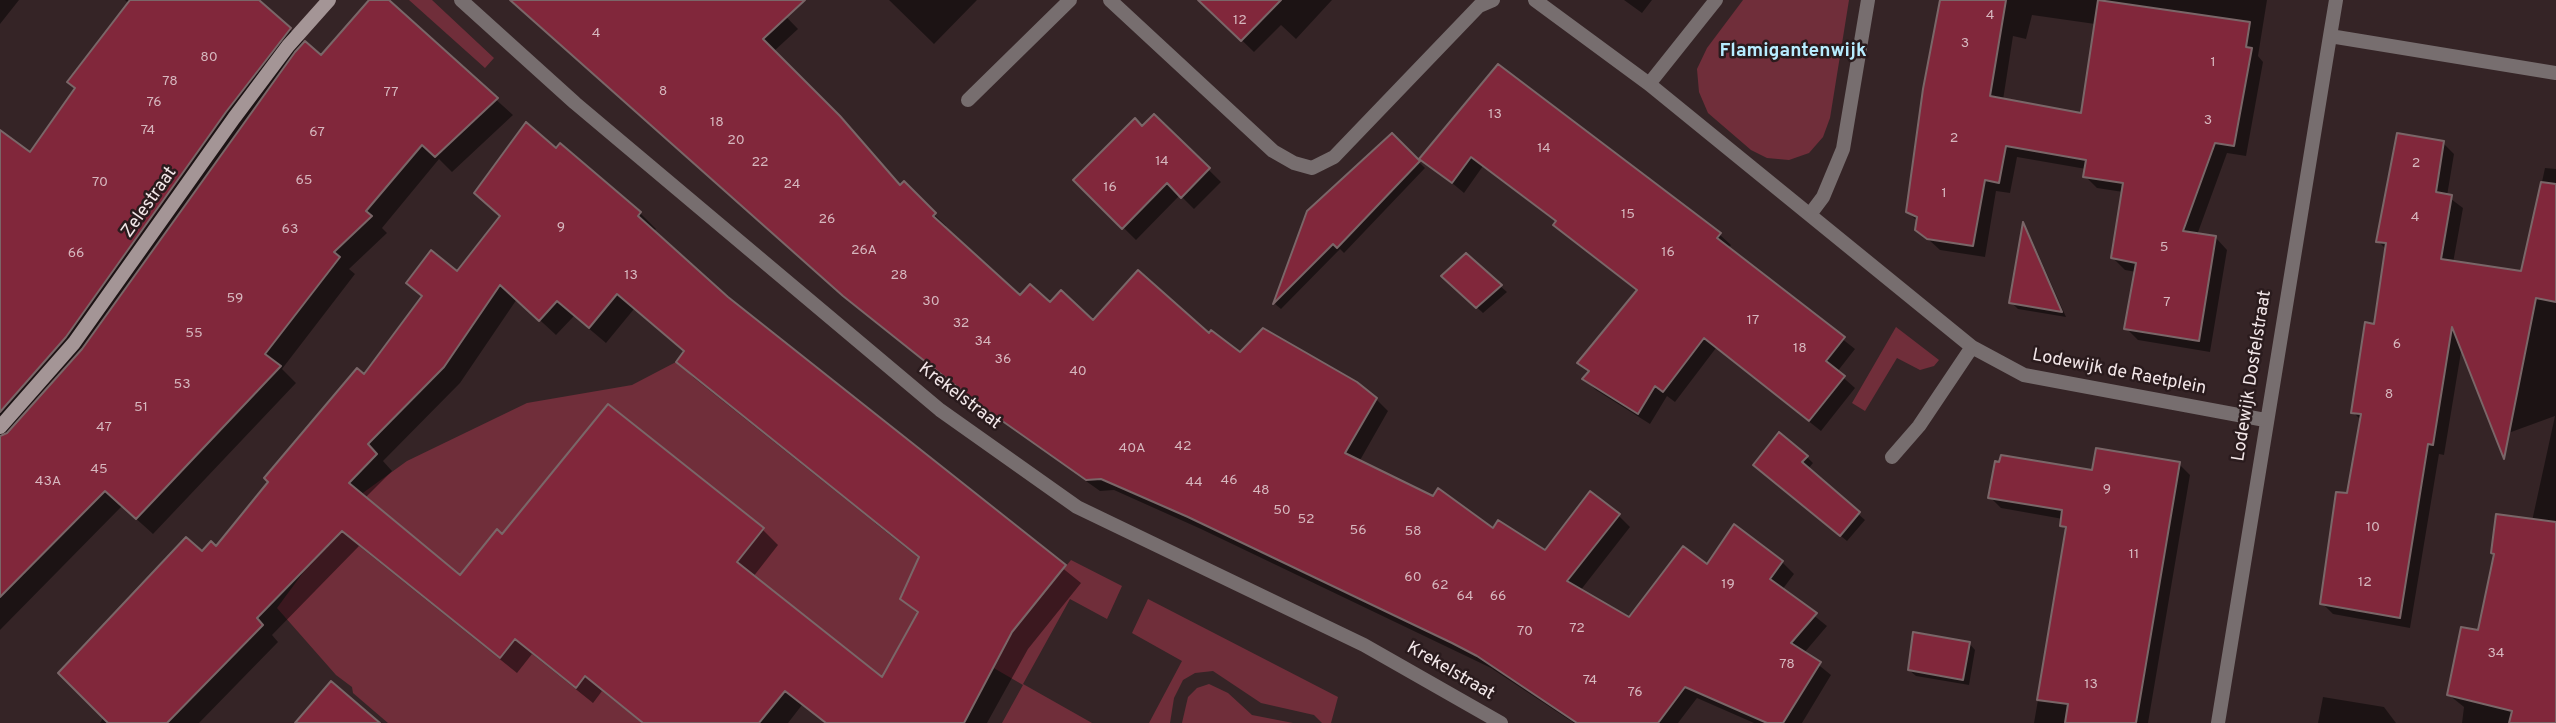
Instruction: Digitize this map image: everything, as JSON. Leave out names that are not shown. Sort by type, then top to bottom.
[{"type":"street","name":"Zelestraat","points":[[0,427],[74,343],[234,118],[288,47],[329,0]]},
{"type":"street","name":"Krekelstraat","points":[[461,0],[575,103],[940,410],[1077,507],[1364,645],[1501,723]]},
{"type":"street","points":[[968,100],[1070,0]]},
{"type":"street","points":[[1110,0],[1273,151],[1294,163],[1312,168],[1334,157],[1479,6],[1493,0]]},
{"type":"street","name":"Lodewijk de Raetplein","points":[[1535,0],[1649,85],[1811,213],[1972,347],[2024,375],[2265,420]]},
{"type":"street","points":[[1649,85],[1716,0]]},
{"type":"street","points":[[1811,213],[1823,197],[1843,149],[1868,0]]},
{"type":"street","name":"Lodewijk Dosfelstraat","points":[[2218,723],[2265,420],[2336,0]]},
{"type":"street","points":[[2330,36],[2556,73]]},
{"type":"street","points":[[1892,457],[1919,426],[1972,347]]},
{"type":"shaded area","points":[[409,0],[432,0],[494,58],[485,68]]},
{"type":"shaded area","points":[[1743,0],[1849,0],[1830,118],[1823,137],[1809,153],[1789,160],[1767,158],[1751,150],[1708,113],[1699,92],[1697,69],[1707,48]]},
{"type":"shaded area","points":[[1896,327],[1939,360],[1934,366],[1920,370],[1897,358],[1865,411],[1852,403]]},
{"type":"shaded area","points":[[676,362],[855,506],[877,520],[875,523],[939,574],[901,599],[918,612],[881,679],[727,621],[665,451],[608,404],[518,514],[570,588],[497,530],[435,606],[500,658],[515,639],[576,688],[585,676],[664,723],[388,723],[353,693],[352,687],[336,675],[277,608],[360,495],[407,461],[527,403],[632,385]]},
{"type":"shaded area","points":[[1071,560],[1122,586],[1107,619],[1070,599],[1023,684],[1092,723],[1002,723],[1023,685],[992,667],[1012,632]]},
{"type":"shaded area","points":[[1148,599],[1338,697],[1331,723],[1322,723],[1314,715],[1261,703],[1213,671],[1195,673],[1183,680],[1174,698],[1170,723],[1149,723],[1182,661],[1132,633]]},
{"type":"shaded area","points":[[1209,684],[1228,693],[1252,715],[1293,723],[1182,723],[1188,697],[1197,688]]},
{"type":"building","points":[[130,0],[259,0],[291,28],[226,112],[66,337],[0,412],[0,130],[30,152],[75,88],[67,82]]},
{"type":"building","points":[[369,0],[389,0],[498,98],[435,157],[422,145],[366,211],[372,216],[334,252],[340,257],[265,354],[281,366],[136,519],[105,491],[0,597],[0,436],[7,433],[82,349],[295,52],[305,41],[321,55]]},
{"type":"building","points":[[510,0],[805,0],[763,39],[840,116],[900,185],[904,181],[936,213],[933,216],[1020,295],[1030,284],[1050,302],[1061,290],[1093,320],[1138,270],[1209,333],[1211,330],[1240,352],[1263,328],[1357,382],[1377,398],[1345,453],[1433,496],[1438,488],[1493,528],[1498,520],[1545,550],[1590,491],[1620,514],[1567,581],[1629,617],[1683,546],[1707,564],[1734,524],[1783,561],[1770,579],[1817,613],[1791,643],[1821,662],[1783,723],[1767,723],[1685,687],[1658,723],[1577,723],[1477,656],[1452,643],[1188,517],[1101,479],[1086,480],[981,406],[843,296]]},
{"type":"building","points":[[1198,0],[1281,0],[1241,41]]},
{"type":"building","points":[[1940,0],[2006,0],[1990,96],[2081,113],[2098,0],[2250,22],[2246,47],[2252,48],[2234,146],[2215,143],[2183,231],[2216,236],[2199,341],[2124,329],[2136,263],[2111,258],[2123,183],[2083,177],[2086,160],[2006,146],[1999,183],[1985,180],[1973,246],[1927,239],[1915,230],[1917,217],[1906,212],[1923,89]]},
{"type":"building","points":[[1498,64],[1721,233],[1717,238],[1845,337],[1826,361],[1845,376],[1809,421],[1704,338],[1663,392],[1655,386],[1638,414],[1582,379],[1589,371],[1577,363],[1637,290],[1553,225],[1556,221],[1471,157],[1452,183],[1419,159]]},
{"type":"building","points":[[1154,114],[1210,168],[1181,198],[1167,183],[1122,229],[1073,180],[1135,118],[1142,126]]},
{"type":"building","points":[[526,122],[556,148],[560,143],[641,212],[638,216],[728,297],[1066,565],[1012,632],[964,723],[826,723],[785,691],[759,723],[643,723],[585,676],[576,688],[515,639],[500,658],[342,531],[257,618],[263,625],[167,723],[108,723],[58,673],[186,537],[202,551],[211,541],[216,546],[268,482],[264,478],[357,368],[364,374],[422,296],[406,283],[431,250],[457,271],[500,216],[474,193]],"holes":[[[500,285],[539,321],[557,301],[589,328],[617,294],[684,351],[676,362],[919,557],[900,599],[918,612],[882,677],[737,562],[764,528],[608,404],[502,534],[497,529],[460,575],[349,483],[377,454],[368,444],[444,367]]]},
{"type":"building","points":[[1392,133],[1420,161],[1337,248],[1333,244],[1273,304],[1307,211]]},
{"type":"building","points":[[2397,133],[2444,141],[2436,192],[2452,195],[2441,259],[2521,271],[2541,182],[2556,184],[2556,302],[2536,298],[2504,459],[2452,327],[2433,445],[2428,444],[2400,618],[2320,604],[2336,492],[2347,493],[2361,414],[2351,413],[2365,322],[2374,324],[2386,243],[2376,242]]},
{"type":"building","points":[[2023,222],[2062,312],[2009,303]]},
{"type":"building","points":[[1466,253],[1502,285],[1476,308],[1441,276]]},
{"type":"building","points":[[1779,432],[1808,456],[1802,462],[1860,512],[1840,536],[1753,465]]},
{"type":"building","points":[[2096,448],[2180,462],[2136,723],[2065,723],[2068,704],[2037,700],[2066,527],[2060,526],[2062,510],[1988,498],[1995,461],[1999,462],[2001,455],[2092,470]]},
{"type":"building","points":[[2496,514],[2556,522],[2556,723],[2509,723],[2512,711],[2447,695],[2461,627],[2478,630],[2494,554],[2491,553]]},
{"type":"building","points":[[1913,632],[1970,642],[1963,680],[1908,670]]},
{"type":"building","points":[[331,681],[380,723],[295,723]]},
{"type":"district","name":"Flamigantenwijk","points":[[1793,52]]}]
